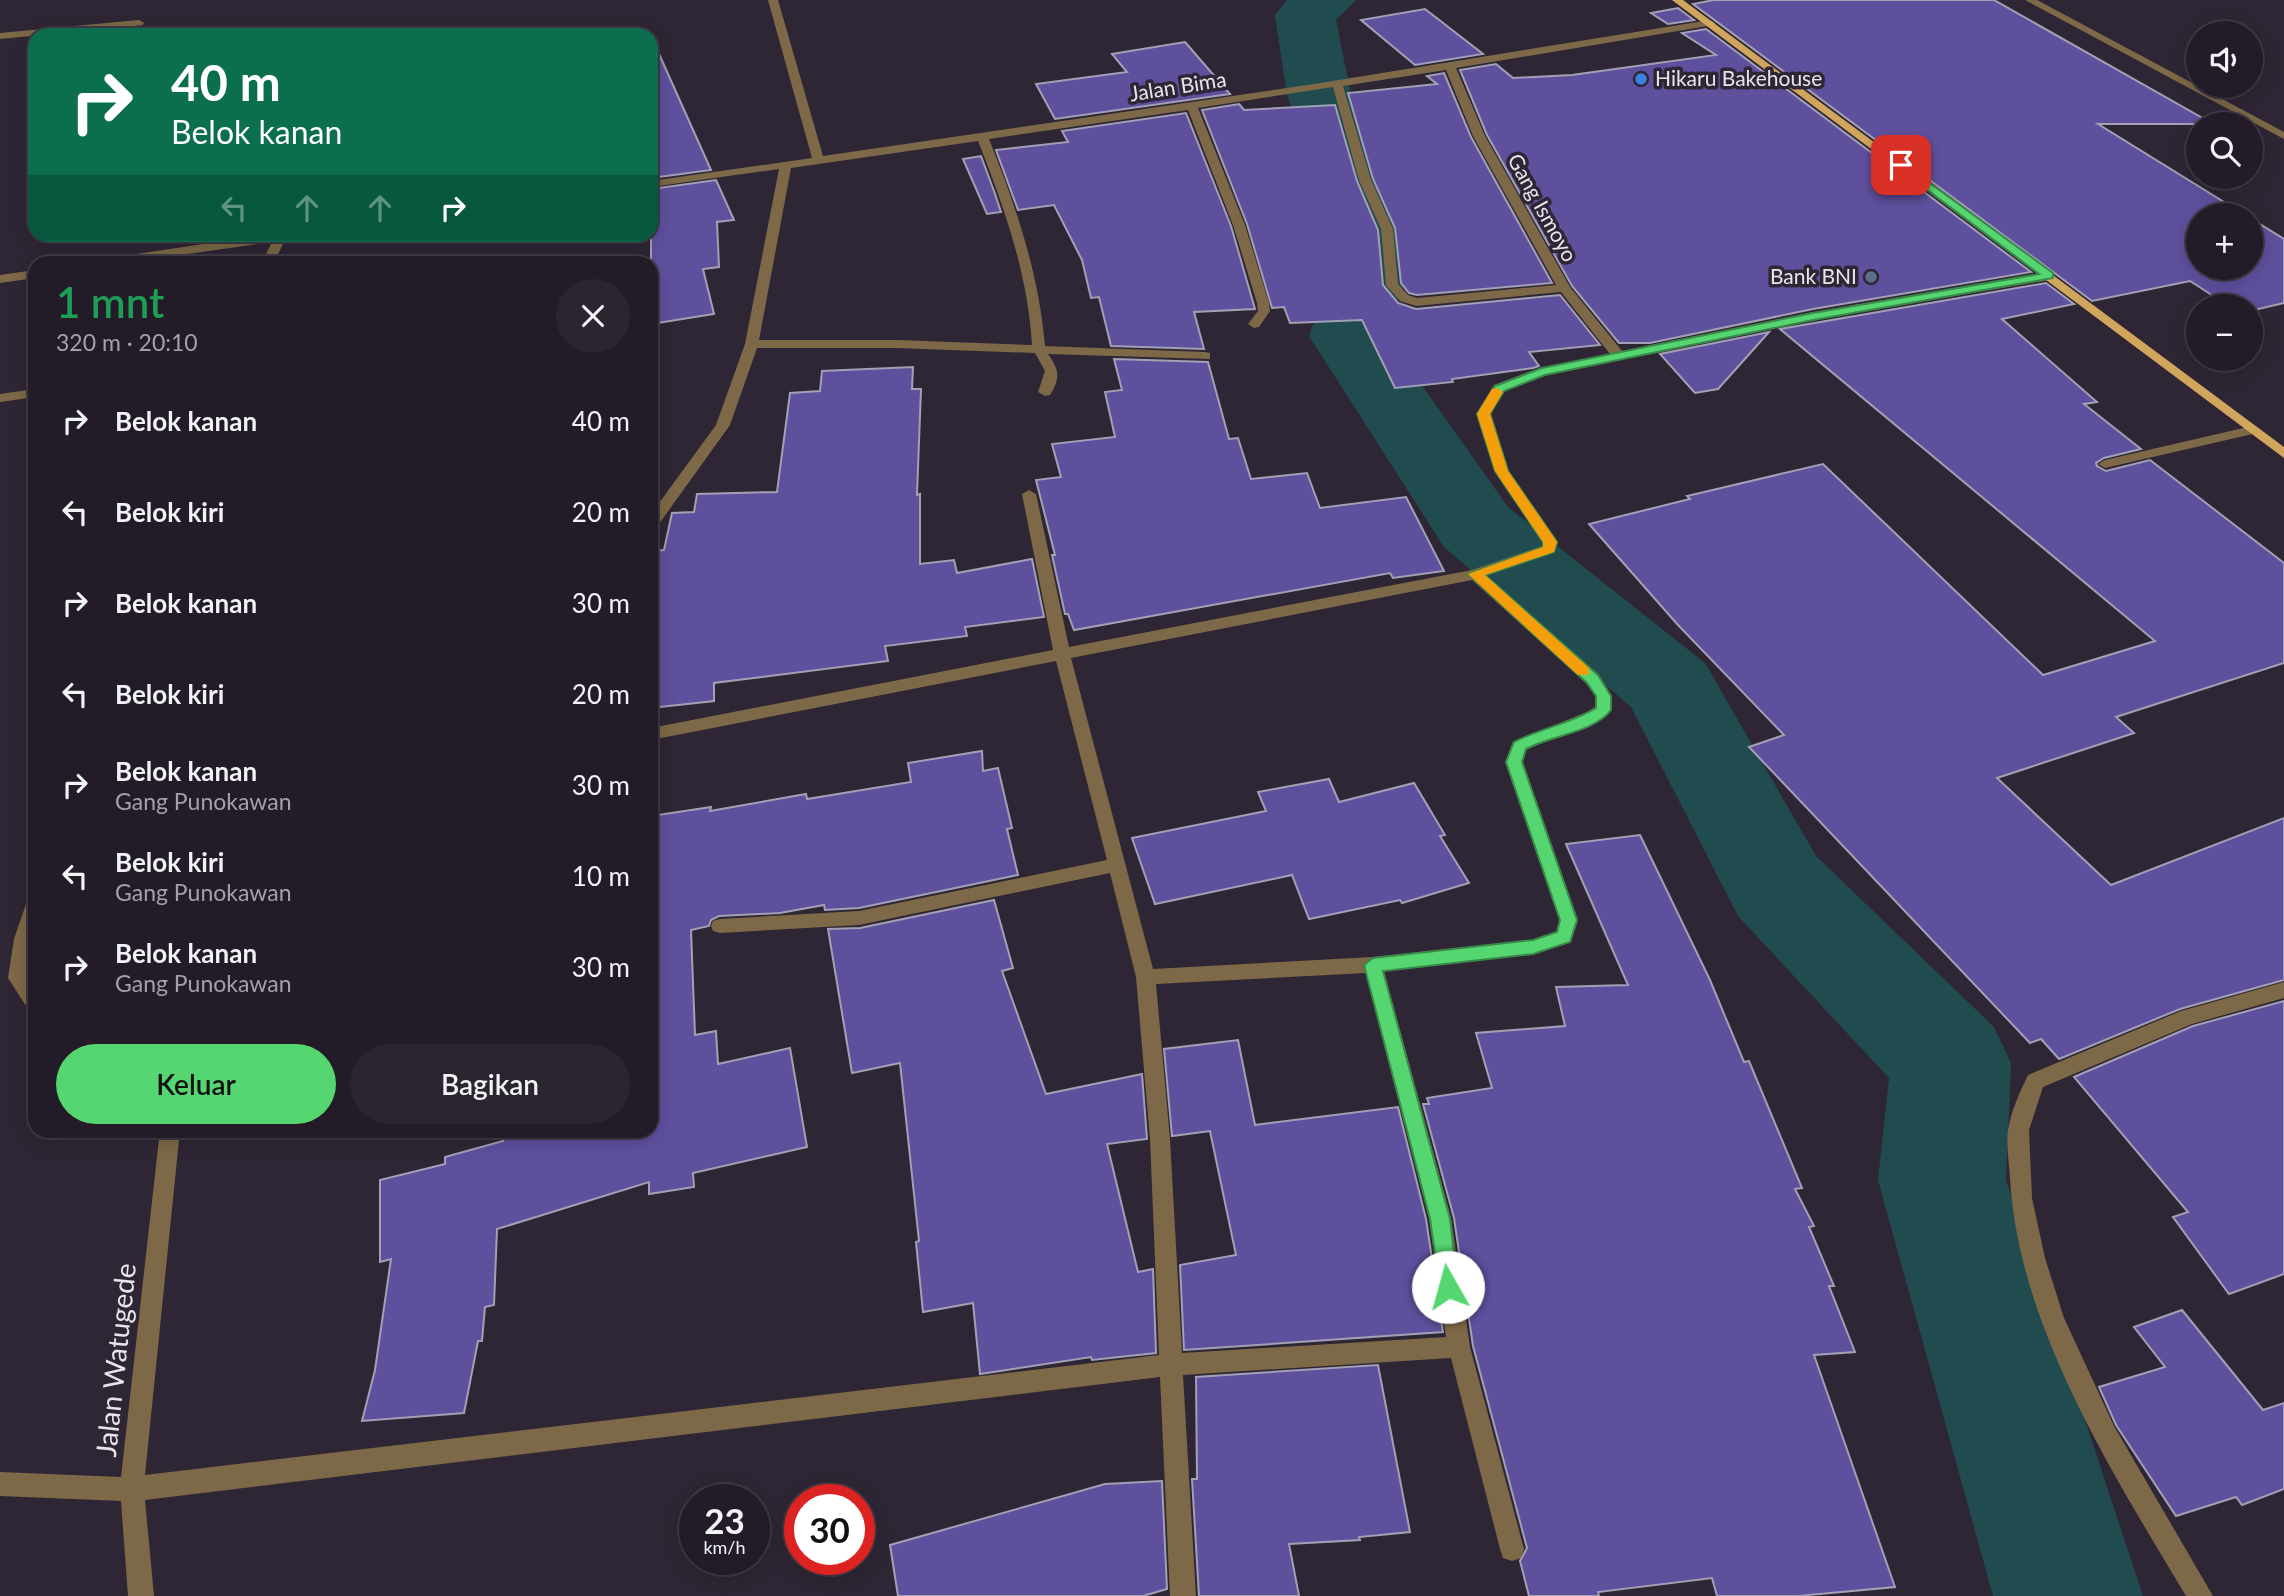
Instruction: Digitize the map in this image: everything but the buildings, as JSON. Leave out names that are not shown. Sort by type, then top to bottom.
[{"type":"main road","points":[[1676,0],[2284,454]]},
{"type":"street","points":[[773,0],[819,162]]},
{"type":"street","points":[[2030,0],[2284,136]]},
{"type":"street","points":[[86,28],[139,23]]},
{"type":"street","name":"Jalan Bima","points":[[658,183],[983,139],[1191,104],[1451,68],[1710,23]]},
{"type":"street","points":[[0,36],[28,33]]},
{"type":"street","name":"Gang Ismoyo","points":[[1451,68],[1479,136],[1564,288],[1619,356]]},
{"type":"street","points":[[1334,84],[1365,180],[1387,229],[1392,285],[1404,298],[1416,302],[1564,288]]},
{"type":"street","points":[[1191,104],[1239,225],[1263,303],[1264,311],[1254,324]]},
{"type":"street","points":[[983,139],[1002,186],[1038,321],[1039,344],[1050,363],[1051,382],[1045,392]]},
{"type":"street","points":[[658,515],[723,425],[751,344],[786,165]]},
{"type":"street","points":[[151,256],[246,242]]},
{"type":"street","points":[[0,279],[28,275]]},
{"type":"street","points":[[658,733],[1483,571],[1534,555],[1549,549],[1550,542],[1502,471],[1483,414],[1499,388],[1542,372],[1813,316],[2049,276]]},
{"type":"street","points":[[751,344],[1039,344],[1205,356]]},
{"type":"street","points":[[0,398],[28,394]]},
{"type":"street","points":[[2105,464],[2252,430]]},
{"type":"street","points":[[1029,494],[1062,653],[1146,977],[1160,1139],[1182,1596]]},
{"type":"street","points":[[1146,977],[1373,965],[1533,947],[1564,937],[1569,920],[1514,762],[1519,746],[1541,734],[1582,723],[1603,710],[1604,696],[1592,679],[1483,571]]},
{"type":"street","points":[[720,926],[859,918],[1117,865]]},
{"type":"street","points":[[28,924],[23,939],[18,978],[28,993]]},
{"type":"street","points":[[1373,965],[1440,1219],[1459,1347],[1512,1549]]},
{"type":"street","points":[[2200,1596],[2070,1366],[2026,1231],[2018,1135],[2035,1081],[2188,1017],[2284,990]]},
{"type":"street","name":"Jalan Watugede","points":[[141,1596],[132,1489],[169,1138]]},
{"type":"street","points":[[0,1484],[132,1489],[1171,1364],[1459,1347]]},
{"type":"waterway","points":[[1326,0],[1305,15],[1319,95],[1378,245],[1348,336],[1476,527],[1670,687],[1777,886],[1951,1063],[1942,1180],[2068,1596]]},
{"type":"slow traffic","points":[[1497,392],[1483,414],[1502,471],[1550,542],[1549,549],[1475,574],[1584,671]]},
{"type":"place","name":"Hikaru Bakehouse","points":[[1641,79]]},
{"type":"place","name":"Bank BNI","points":[[1871,277]]},
{"type":"route","points":[[1448,1287],[1440,1219],[1373,965],[1533,947],[1564,937],[1569,920],[1514,762],[1519,746],[1541,734],[1582,723],[1603,710],[1604,696],[1592,679],[1475,574],[1549,549],[1550,542],[1502,471],[1483,414],[1499,388],[1542,372],[1813,316],[2049,276],[1901,165]]}]
